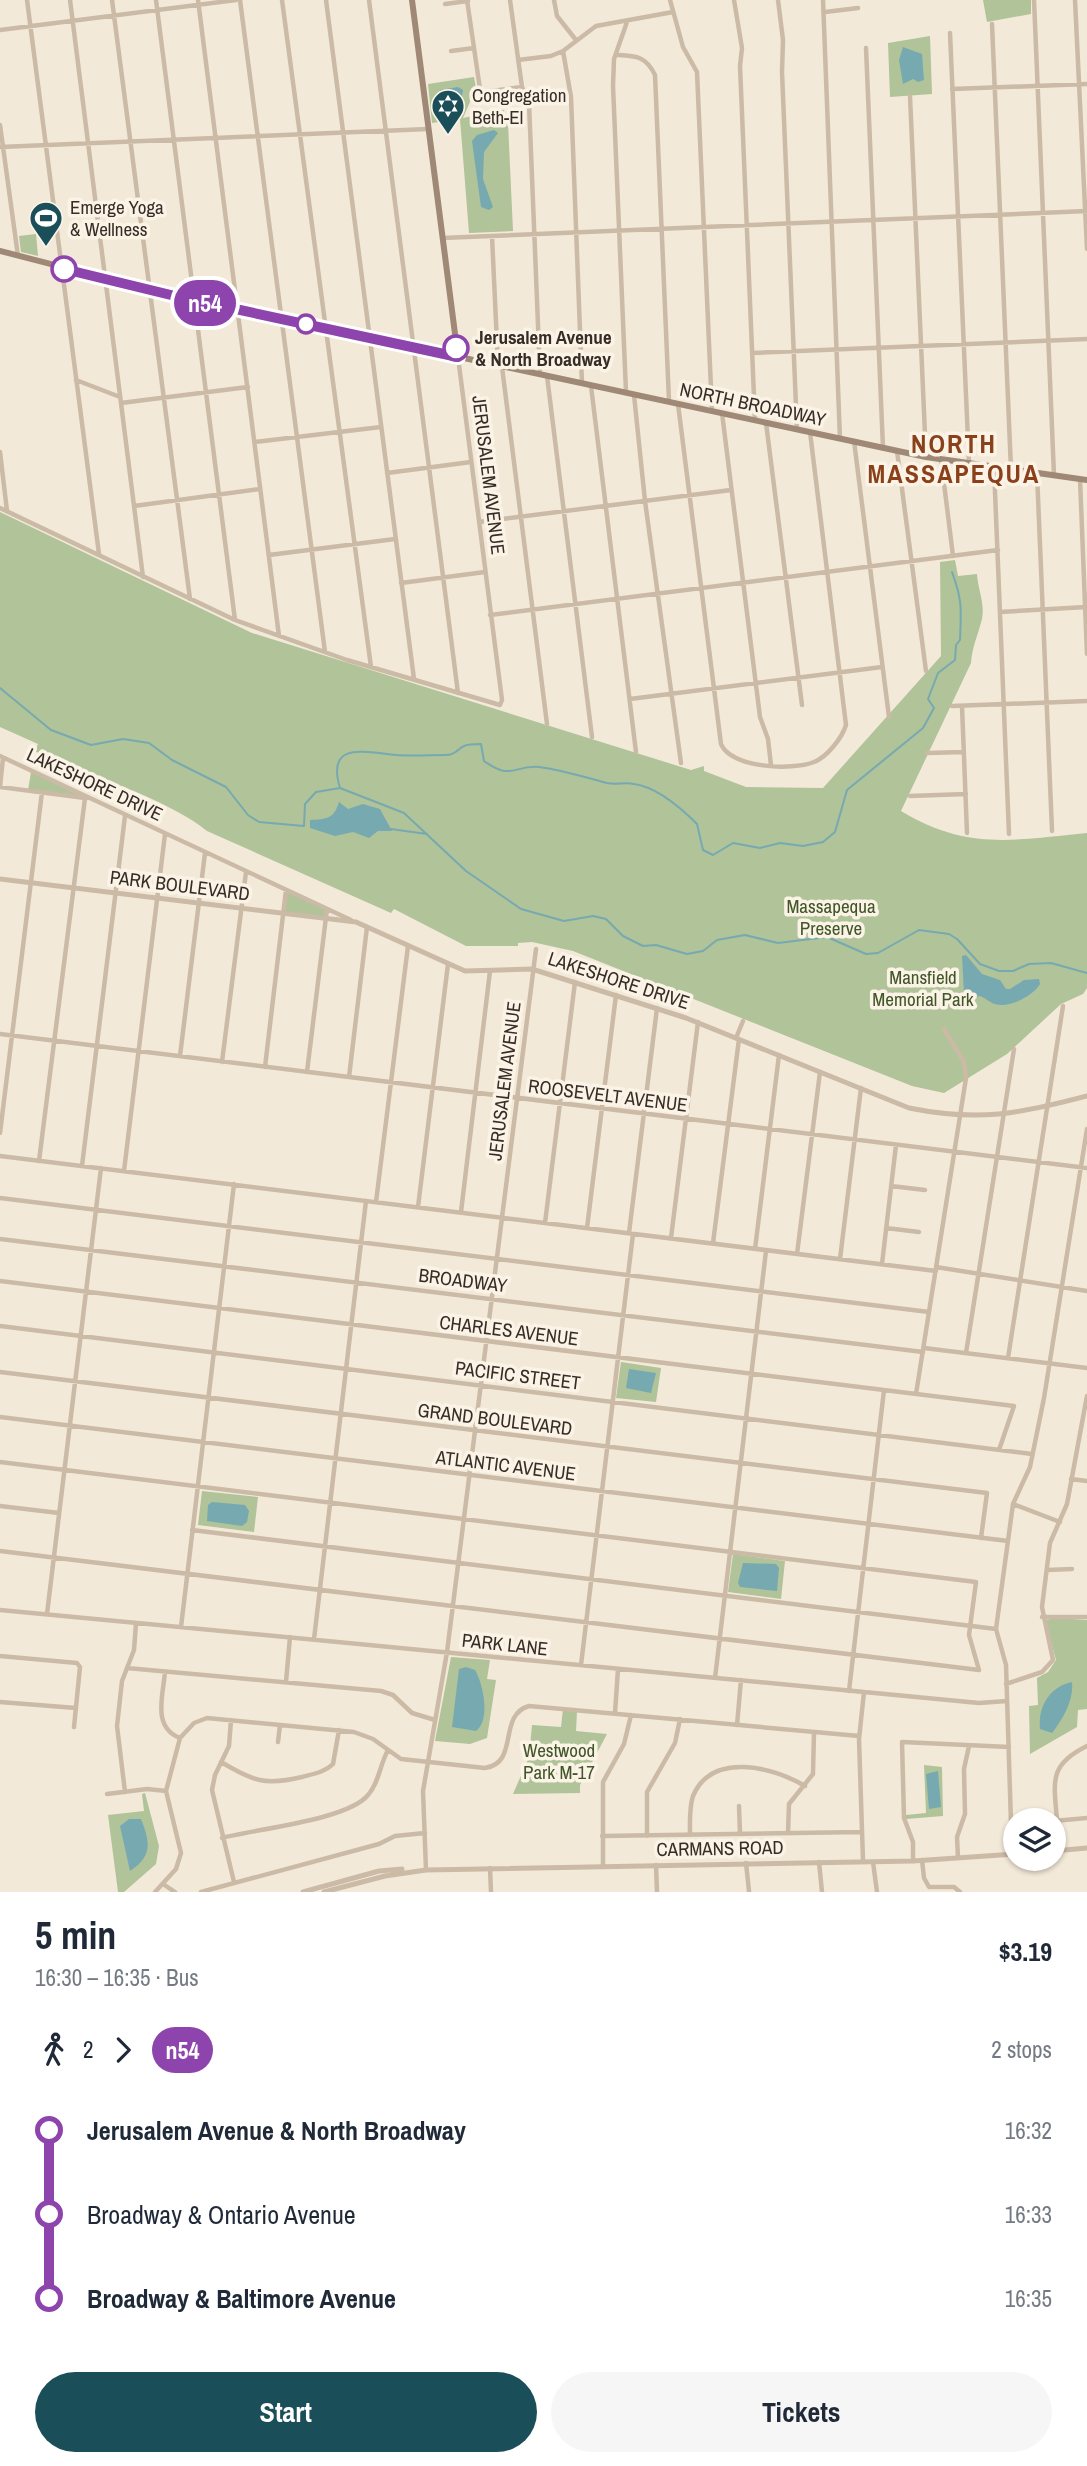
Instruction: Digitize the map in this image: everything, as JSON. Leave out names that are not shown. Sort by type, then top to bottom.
[{"type":"main road","name":"JERUSALEM AVENUE","points":[[412,0],[458,357]]},
{"type":"main road","points":[[0,251],[150,290],[414,348]]},
{"type":"main road","name":"NORTH BROADWAY","points":[[414,348],[926,457],[1083,479]]},
{"type":"street","points":[[27,0],[99,554]]},
{"type":"street","points":[[69,0],[144,576]]},
{"type":"street","points":[[112,0],[190,599]]},
{"type":"street","points":[[156,0],[235,620]]},
{"type":"street","points":[[0,30],[157,10],[198,2],[238,0],[325,652]]},
{"type":"street","points":[[282,0],[370,667]]},
{"type":"street","points":[[326,0],[414,679]]},
{"type":"street","points":[[0,508],[235,620],[370,667],[458,693],[369,0]]},
{"type":"street","points":[[445,4],[468,0],[482,91],[522,87]]},
{"type":"street","points":[[510,0],[522,87],[529,103],[534,235],[544,376],[592,737]]},
{"type":"street","points":[[554,0],[557,16],[576,40]]},
{"type":"street","points":[[670,0],[683,47],[697,72],[712,411]]},
{"type":"street","points":[[734,0],[742,48],[746,226],[755,421]]},
{"type":"street","points":[[778,0],[783,40],[797,430]]},
{"type":"street","points":[[823,0],[841,439]]},
{"type":"street","points":[[1034,0],[1054,475]]},
{"type":"street","points":[[1076,0],[1087,249]]},
{"type":"street","points":[[198,2],[279,636]]},
{"type":"street","points":[[825,12],[858,8]]},
{"type":"street","points":[[518,60],[551,56],[564,51],[596,26],[673,12]]},
{"type":"street","points":[[627,22],[617,55],[613,86],[630,394],[681,763]]},
{"type":"street","points":[[992,24],[1011,469]]},
{"type":"street","points":[[950,33],[969,463]]},
{"type":"street","points":[[451,51],[474,48]]},
{"type":"street","points":[[866,48],[883,448]]},
{"type":"street","points":[[564,51],[571,97],[582,384]]},
{"type":"street","points":[[617,55],[639,56],[646,60],[654,75],[669,402]]},
{"type":"street","points":[[952,89],[1087,84]]},
{"type":"street","points":[[910,96],[926,457]]},
{"type":"street","points":[[0,125],[18,256]]},
{"type":"street","points":[[1,147],[428,129]]},
{"type":"street","points":[[442,238],[1086,211]]},
{"type":"street","points":[[492,236],[500,366],[547,724]]},
{"type":"street","points":[[752,353],[1087,339]]},
{"type":"street","name":"JERUSALEM AVENUE","points":[[458,357],[501,704],[495,706],[458,693]]},
{"type":"street","points":[[76,380],[121,400],[163,398],[248,387]]},
{"type":"street","points":[[591,386],[636,752]]},
{"type":"street","points":[[678,404],[724,751],[747,763],[812,763],[832,746],[845,728],[810,432]]},
{"type":"street","points":[[722,414],[756,683],[771,765]]},
{"type":"street","points":[[766,423],[802,705]]},
{"type":"street","points":[[255,442],[381,427]]},
{"type":"street","points":[[854,442],[888,717]]},
{"type":"street","points":[[897,451],[926,671]]},
{"type":"street","points":[[0,453],[8,511]]},
{"type":"street","points":[[941,459],[953,556]]},
{"type":"street","points":[[387,473],[471,462]]},
{"type":"street","points":[[994,467],[1009,834]]},
{"type":"street","points":[[1037,473],[1052,831]]},
{"type":"street","points":[[1083,479],[1087,654]]},
{"type":"street","points":[[134,506],[260,489]]},
{"type":"street","points":[[478,522],[731,489]]},
{"type":"street","points":[[269,555],[395,539]]},
{"type":"street","points":[[490,615],[998,550]]},
{"type":"street","points":[[401,583],[485,572]]},
{"type":"street","points":[[1000,612],[1086,607]]},
{"type":"street","points":[[630,699],[882,667]]},
{"type":"street","points":[[952,706],[1087,701]]},
{"type":"street","points":[[962,706],[967,832]]},
{"type":"street","points":[[927,753],[964,752]]},
{"type":"street","points":[[2,757],[0,787],[85,798],[39,1161]]},
{"type":"street","name":"LAKESHORE DRIVE","points":[[2,757],[85,798],[465,971],[534,970],[575,982],[698,1022],[909,1108],[960,1116],[1003,1115],[1087,1096]]},
{"type":"street","points":[[0,1133],[42,792]]},
{"type":"street","points":[[910,796],[965,794]]},
{"type":"street","points":[[82,1166],[125,816]]},
{"type":"street","points":[[124,1171],[165,834]]},
{"type":"street","points":[[180,1056],[205,853]]},
{"type":"street","points":[[222,1062],[246,872]]},
{"type":"street","name":"PARK BOULEVARD","points":[[0,878],[356,922]]},
{"type":"street","points":[[264,1067],[286,890]]},
{"type":"street","points":[[307,1072],[327,909]]},
{"type":"street","points":[[349,1077],[367,927]]},
{"type":"street","points":[[376,1202],[408,946]]},
{"type":"street","name":"JERUSALEM AVENUE","points":[[426,1870],[424,1791],[427,1762],[447,1652],[459,1563],[536,949]]},
{"type":"street","points":[[418,1207],[449,964]]},
{"type":"street","points":[[461,1212],[491,971]]},
{"type":"street","points":[[545,1223],[575,982]]},
{"type":"street","points":[[587,1228],[616,995]]},
{"type":"street","points":[[1008,1358],[1063,1006]]},
{"type":"street","points":[[581,1665],[657,1008]]},
{"type":"street","points":[[713,1243],[738,1038],[743,1021]]},
{"type":"street","points":[[671,1238],[698,1022]]},
{"type":"street","points":[[916,1394],[955,1152],[965,1066],[944,1029]]},
{"type":"street","name":"ROOSEVELT AVENUE","points":[[0,1034],[1084,1168]]},
{"type":"street","points":[[965,1353],[1014,1049]]},
{"type":"street","points":[[755,1249],[779,1055]]},
{"type":"street","points":[[797,1254],[820,1072]]},
{"type":"street","points":[[840,1259],[861,1088]]},
{"type":"street","points":[[1012,1808],[1006,1665],[996,1629],[1013,1504],[1030,1467],[1084,1168],[1087,1129]]},
{"type":"street","points":[[882,1264],[896,1145]]},
{"type":"street","points":[[0,1156],[766,1251],[978,1273],[1087,1291]]},
{"type":"street","points":[[47,1614],[101,1168]]},
{"type":"street","points":[[181,1627],[234,1184]]},
{"type":"street","points":[[891,1186],[925,1191]]},
{"type":"street","points":[[0,1198],[929,1312]]},
{"type":"street","points":[[314,1639],[366,1201]]},
{"type":"street","points":[[886,1228],[919,1232]]},
{"type":"street","name":"BROADWAY","points":[[0,1239],[756,1332],[1087,1368]]},
{"type":"street","points":[[715,1678],[766,1251]]},
{"type":"street","name":"CHARLES AVENUE","points":[[0,1282],[1014,1406],[999,1450]]},
{"type":"street","name":"PACIFIC STREET","points":[[0,1326],[1032,1454]]},
{"type":"street","name":"GRAND BOULEVARD","points":[[0,1372],[987,1493],[981,1538]]},
{"type":"street","points":[[849,1691],[884,1390]]},
{"type":"street","points":[[1006,1684],[1042,1672],[1051,1664],[1053,1654],[1042,1617],[1050,1543],[1060,1522],[1071,1479],[1087,1395]]},
{"type":"street","name":"ATLANTIC AVENUE","points":[[0,1418],[1008,1541]]},
{"type":"street","points":[[0,1462],[975,1582],[969,1635],[979,1670],[0,1551]]},
{"type":"street","points":[[1071,1479],[1087,1481]]},
{"type":"street","points":[[1013,1504],[1060,1522]]},
{"type":"street","points":[[0,1506],[59,1513]]},
{"type":"street","points":[[192,1530],[996,1629]]},
{"type":"street","points":[[1047,1570],[1065,1572],[1072,1569]]},
{"type":"street","name":"PARK LANE","points":[[0,1610],[979,1703],[1007,1702]]},
{"type":"street","points":[[1042,1617],[1087,1617]]},
{"type":"street","points":[[125,1792],[117,1726],[127,1668],[134,1650],[136,1623]]},
{"type":"street","points":[[286,1682],[290,1637]]},
{"type":"street","points":[[0,1656],[77,1663],[80,1667],[74,1727]]},
{"type":"street","points":[[127,1668],[388,1692],[412,1713],[435,1720]]},
{"type":"street","points":[[615,1713],[618,1668]]},
{"type":"street","points":[[166,1671],[162,1722],[166,1730],[180,1738]]},
{"type":"street","points":[[737,1724],[741,1680]]},
{"type":"street","points":[[863,1861],[859,1736],[864,1692]]},
{"type":"street","points":[[0,1702],[76,1708]]},
{"type":"street","points":[[155,1892],[176,1869],[181,1853],[166,1791],[180,1738],[190,1726],[201,1720],[231,1720],[339,1730],[366,1736],[401,1759],[485,1768],[496,1765],[506,1753],[513,1718],[519,1710],[529,1706],[859,1736]]},
{"type":"street","points":[[603,1865],[603,1782],[624,1744],[631,1715]]},
{"type":"street","points":[[647,1836],[647,1792],[675,1743],[680,1719]]},
{"type":"street","points":[[231,1720],[229,1746],[212,1790],[234,1882]]},
{"type":"street","points":[[278,1742],[280,1724]]},
{"type":"street","points":[[221,1762],[264,1783],[281,1782],[311,1774],[333,1764],[339,1730]]},
{"type":"street","points":[[788,1833],[789,1804],[805,1786],[814,1770],[814,1732]]},
{"type":"street","points":[[913,1861],[913,1842],[904,1818],[902,1742],[1009,1747]]},
{"type":"street","points":[[958,1858],[957,1837],[965,1814],[964,1769],[969,1746]]},
{"type":"street","points":[[1055,1808],[1056,1772],[1064,1760],[1087,1746]]},
{"type":"street","points":[[222,1838],[256,1833],[355,1806],[372,1791],[387,1750]]},
{"type":"street","points":[[690,1835],[693,1796],[702,1782],[718,1771],[736,1767],[773,1771],[805,1786]]},
{"type":"street","points":[[107,1794],[166,1791]]},
{"type":"street","points":[[739,1806],[740,1834]]},
{"type":"street","points":[[1066,1820],[1087,1818]]},
{"type":"street","points":[[602,1836],[862,1832]]},
{"type":"street","points":[[201,1892],[379,1844],[395,1836],[425,1833]]},
{"type":"street","points":[[1066,1850],[1087,1848]]},
{"type":"street","name":"CARMANS ROAD","points":[[303,1892],[379,1871],[913,1861],[1003,1855]]},
{"type":"street","points":[[922,1860],[924,1878],[929,1887],[954,1887],[960,1892]]},
{"type":"street","points":[[873,1861],[877,1892]]},
{"type":"street","points":[[819,1862],[822,1892]]},
{"type":"street","points":[[746,1863],[750,1892]]},
{"type":"street","points":[[656,1864],[657,1892]]},
{"type":"street","points":[[490,1868],[491,1892]]},
{"type":"street","name":"CARMANS ROAD","points":[[324,1892],[385,1876],[426,1870]]},
{"type":"street","points":[[163,1884],[174,1892]]},
{"type":"green space","points":[[983,0],[1031,0],[1031,14],[987,22]]},
{"type":"green space","points":[[930,36],[932,94],[890,97],[888,43]]},
{"type":"green space","points":[[474,77],[476,88],[463,118],[504,110],[505,123],[508,123],[513,231],[469,233],[460,119],[432,123],[428,84]]},
{"type":"green space","points":[[36,234],[38,256],[21,252],[19,236]]},
{"type":"green space","name":"Massapequa Preserve","points":[[0,512],[252,633],[691,770],[704,766],[704,771],[746,787],[823,788],[941,656],[940,562],[955,560],[958,576],[977,574],[983,607],[982,619],[971,663],[901,811],[948,832],[991,840],[1087,833],[1087,988],[1083,994],[1061,1004],[1007,1054],[944,1093],[912,1086],[573,951],[532,942],[518,943],[518,946],[466,946],[394,909],[391,913],[207,831],[173,809],[151,799],[44,756],[35,751],[38,744],[0,727]]},
{"type":"green space","points":[[31,772],[85,798],[28,790]]},
{"type":"green space","points":[[286,890],[327,909],[326,918],[284,913]]},
{"type":"green space","points":[[621,1362],[661,1368],[656,1402],[616,1398]]},
{"type":"green space","points":[[202,1491],[258,1497],[254,1532],[198,1525]]},
{"type":"green space","points":[[733,1554],[785,1561],[781,1599],[728,1592]]},
{"type":"green space","points":[[1045,1620],[1087,1620],[1087,1709],[1078,1710],[1077,1727],[1030,1754],[1029,1706],[1038,1705],[1037,1678],[1048,1672],[1056,1660]]},
{"type":"green space","points":[[451,1657],[490,1660],[487,1679],[496,1680],[487,1738],[470,1744],[435,1741]]},
{"type":"green space","name":"Westwood Park M-17","points":[[563,1709],[577,1711],[576,1731],[607,1734],[580,1785],[580,1793],[513,1794],[529,1757],[532,1725],[561,1727]]},
{"type":"green space","points":[[924,1765],[942,1767],[943,1816],[906,1819],[906,1815],[926,1813]]},
{"type":"green space","points":[[145,1793],[159,1846],[156,1864],[124,1892],[118,1892],[108,1815],[144,1811],[142,1794]]},
{"type":"water","points":[[903,47],[922,54],[924,80],[918,82],[913,79],[903,84],[899,60]]},
{"type":"water","points":[[458,87],[463,90],[460,107],[444,112],[440,90]]},
{"type":"water","points":[[494,130],[498,133],[484,152],[483,179],[493,207],[489,210],[481,207],[472,141],[477,135]]},
{"type":"water","points":[[339,802],[348,809],[363,804],[380,809],[392,831],[378,831],[369,838],[353,832],[335,836],[310,828],[310,820],[329,817],[335,812]]},
{"type":"water","points":[[966,955],[982,974],[1000,980],[1006,989],[1024,980],[1039,979],[1040,984],[1027,996],[1007,1005],[993,1003],[980,996],[969,999],[964,993],[962,956]]},
{"type":"water","points":[[629,1369],[656,1373],[651,1393],[626,1388]]},
{"type":"water","points":[[212,1502],[245,1505],[249,1511],[247,1522],[242,1526],[207,1521],[208,1505]]},
{"type":"water","points":[[743,1563],[776,1564],[779,1568],[777,1591],[740,1587],[738,1583]]},
{"type":"water","points":[[466,1667],[475,1670],[483,1692],[483,1719],[476,1731],[452,1727],[459,1669]]},
{"type":"water","points":[[1072,1682],[1069,1702],[1056,1728],[1052,1733],[1040,1729],[1043,1706],[1051,1693]]},
{"type":"water","points":[[938,1771],[941,1807],[929,1809],[926,1774]]},
{"type":"water","points":[[129,1819],[141,1819],[148,1842],[143,1860],[130,1871],[120,1826]]},
{"type":"waterway","points":[[340,788],[337,772],[339,762],[344,755],[352,752],[449,755],[466,745],[481,744],[484,761],[501,770],[539,767],[607,783],[631,783],[651,789],[676,805],[697,824],[703,850],[713,855],[733,843],[760,848],[780,843],[803,846],[823,842],[835,832],[847,790],[923,728],[934,708],[928,699],[938,673],[955,660],[956,645],[960,640],[960,606],[952,572]]},
{"type":"waterway","points":[[0,688],[51,730],[91,745],[123,739],[149,743],[172,760],[226,787],[248,815],[259,822],[304,826],[305,804],[316,792],[340,788],[404,813],[466,871],[521,909],[564,921],[593,916],[606,919],[623,936],[643,946],[656,945],[687,954],[703,951],[717,940],[745,935],[778,943],[827,937],[866,954],[878,953],[919,930],[949,934],[980,964],[999,971],[1013,971],[1029,964],[1051,963],[1087,973]]},
{"type":"waterway","points":[[391,829],[427,834]]},
{"type":"bus line","name":"n54","points":[[64,269],[175,296],[458,357],[456,348]]},
{"type":"place","name":"Congregation Beth-El","points":[[448,136]]},
{"type":"place","name":"Emerge Yoga & Wellness","points":[[46,248]]},
{"type":"place","name":"Jerusalem Avenue & North Broadway","points":[[456,348]]},
{"type":"district","name":"NORTH MASSAPEQUA","points":[[954,459]]},
{"type":"park label","name":"Mansfield Memorial Park","points":[[923,988]]}]
